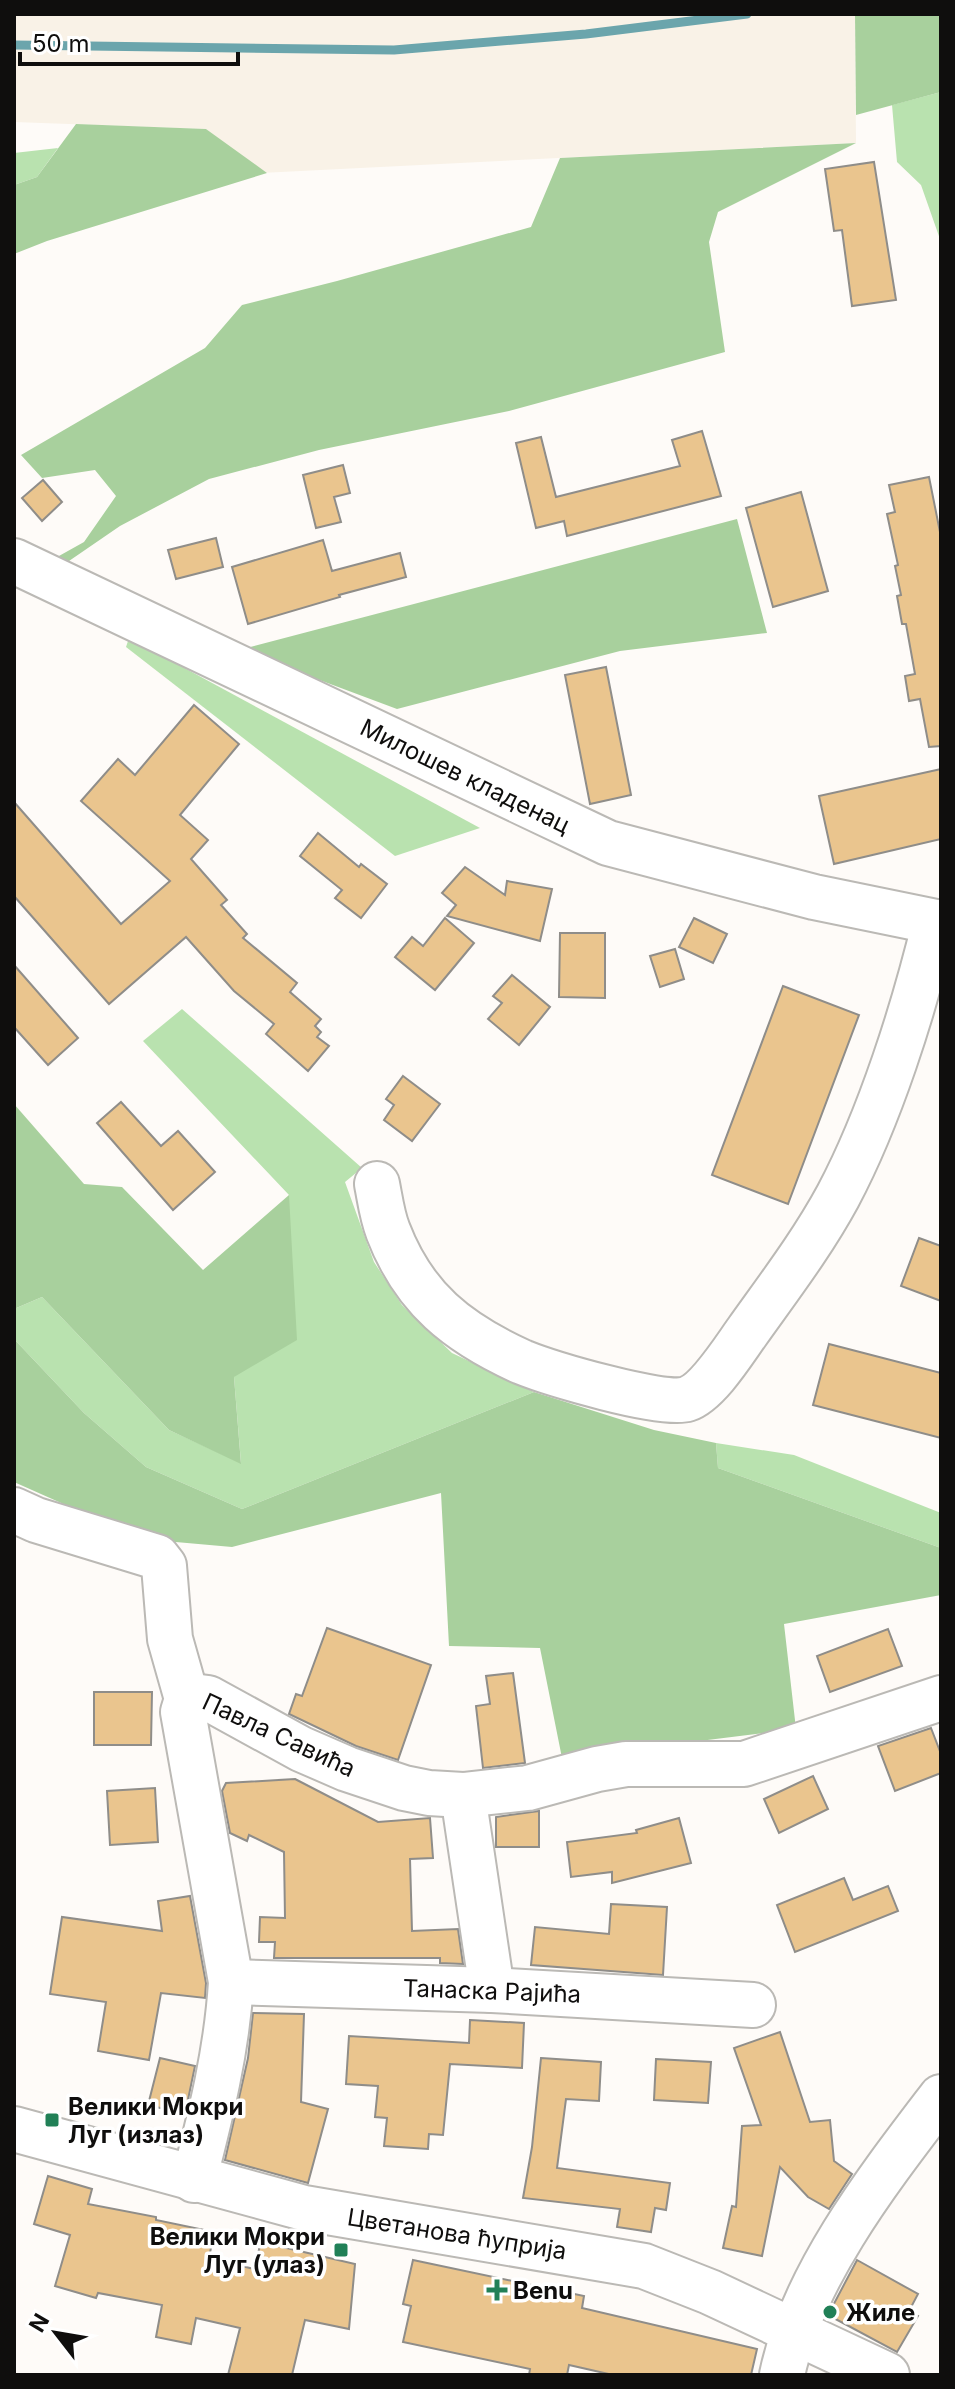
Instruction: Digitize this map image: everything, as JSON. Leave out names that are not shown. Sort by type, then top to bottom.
[{"type":"street","name":"Милошев кладенац","points":[[14,561],[590,836],[768,887],[938,922]]},
{"type":"street","points":[[377,1184],[387,1229],[405,1267],[428,1299],[463,1332],[527,1364],[626,1392],[672,1401],[695,1395],[733,1351],[809,1247],[839,1193],[883,1093],[938,922]]},
{"type":"street","points":[[14,1510],[36,1520],[157,1557],[164,1566],[170,1639],[187,1699]]},
{"type":"street","name":"Павла Савића","points":[[194,2180],[218,2085],[231,1982],[183,1712],[187,1699],[192,1696],[208,1698],[301,1749],[347,1769],[404,1788],[463,1795],[528,1788],[626,1764],[744,1764],[941,1698]]},
{"type":"street","points":[[463,1795],[492,1990]]},
{"type":"street","name":"Танаска Рајића","points":[[231,1982],[492,1990],[753,2005]]},
{"type":"street","points":[[782,2375],[804,2305],[866,2201],[941,2097]]},
{"type":"street","name":"Цветанова ћуприја","points":[[14,2129],[194,2180],[343,2216],[644,2266],[710,2292],[887,2375]]},
{"type":"shaded area","points":[[14,14],[855,14],[856,143],[261,173],[206,129],[14,122]]},
{"type":"green space","points":[[855,14],[941,14],[941,92],[856,115]]},
{"type":"green space","points":[[941,92],[941,242],[921,185],[897,162],[892,105]]},
{"type":"green space","points":[[76,124],[206,129],[267,173],[14,254],[14,185],[37,177]]},
{"type":"green space","points":[[856,143],[718,212],[709,242],[725,352],[509,411],[319,450],[209,479],[120,526],[69,561],[50,561],[84,542],[116,496],[95,470],[42,478],[21,455],[205,348],[242,305],[531,227],[560,158]]},
{"type":"green space","points":[[58,148],[37,177],[14,185],[14,153]]},
{"type":"green space","points":[[737,519],[767,633],[620,651],[397,709],[239,650]]},
{"type":"green space","points":[[129,638],[480,828],[395,856],[126,647]]},
{"type":"green space","points":[[182,1009],[362,1168],[345,1182],[374,1262],[402,1305],[452,1353],[534,1392],[242,1509],[146,1467],[84,1413],[14,1339],[14,1309],[42,1297],[169,1430],[241,1463],[234,1377],[289,1195],[143,1041]]},
{"type":"green space","points":[[14,1104],[84,1184],[122,1187],[203,1270],[289,1195],[297,1340],[234,1377],[241,1464],[169,1430],[42,1297],[14,1309]]},
{"type":"green space","points":[[14,1339],[84,1413],[146,1467],[242,1509],[534,1392],[654,1430],[716,1443],[718,1468],[941,1548],[941,1595],[784,1624],[796,1729],[562,1758],[540,1648],[449,1646],[441,1493],[232,1547],[142,1539],[14,1482]]},
{"type":"green space","points":[[716,1443],[794,1455],[941,1513],[941,1548],[718,1468]]},
{"type":"building","points":[[874,162],[896,300],[852,306],[842,230],[834,231],[825,169]]},
{"type":"building","points":[[702,431],[721,496],[567,536],[564,521],[536,528],[516,443],[541,437],[556,497],[680,466],[672,440]]},
{"type":"building","points":[[343,465],[350,493],[334,497],[341,522],[316,528],[303,475]]},
{"type":"building","points":[[929,477],[941,537],[941,746],[929,747],[920,699],[909,701],[905,676],[915,674],[906,624],[902,624],[897,596],[901,595],[895,566],[898,565],[887,514],[895,512],[889,485]]},
{"type":"building","points":[[43,480],[62,502],[42,521],[22,498]]},
{"type":"building","points":[[801,492],[828,591],[773,607],[746,508]]},
{"type":"building","points":[[216,538],[223,567],[176,579],[168,550]]},
{"type":"building","points":[[323,540],[332,571],[400,553],[406,577],[248,624],[232,567]]},
{"type":"building","points":[[606,667],[631,795],[590,804],[565,675]]},
{"type":"building","points":[[194,705],[239,744],[180,815],[208,840],[191,859],[227,900],[221,905],[247,934],[243,938],[297,983],[290,992],[321,1019],[315,1026],[321,1032],[317,1037],[329,1046],[308,1071],[266,1034],[274,1024],[234,991],[186,937],[109,1004],[14,896],[14,802],[121,924],[170,881],[81,801],[118,759],[135,775]]},
{"type":"building","points":[[941,769],[941,839],[834,864],[819,796]]},
{"type":"building","points":[[318,833],[359,867],[361,864],[387,884],[361,918],[335,898],[342,890],[300,856]]},
{"type":"building","points":[[465,867],[505,895],[507,881],[552,889],[540,941],[447,916],[456,905],[442,893]]},
{"type":"building","points":[[445,918],[474,943],[435,990],[395,957],[412,937],[423,946]]},
{"type":"building","points":[[694,918],[727,934],[713,963],[679,947]]},
{"type":"building","points":[[560,933],[605,933],[605,998],[559,997]]},
{"type":"building","points":[[675,949],[684,979],[660,987],[650,956]]},
{"type":"building","points":[[14,965],[78,1038],[48,1065],[14,1027]]},
{"type":"building","points":[[512,975],[550,1007],[519,1045],[488,1019],[502,1003],[493,996]]},
{"type":"building","points":[[783,986],[859,1015],[788,1204],[712,1175]]},
{"type":"building","points":[[403,1076],[440,1104],[412,1141],[384,1120],[394,1105],[386,1099]]},
{"type":"building","points":[[121,1102],[161,1146],[178,1131],[215,1172],[173,1210],[97,1123]]},
{"type":"building","points":[[919,1238],[941,1246],[941,1301],[901,1286]]},
{"type":"building","points":[[829,1344],[941,1373],[941,1438],[813,1405]]},
{"type":"building","points":[[327,1628],[431,1665],[398,1760],[356,1746],[289,1714],[296,1694],[302,1696]]},
{"type":"building","points":[[888,1629],[902,1666],[830,1692],[817,1656]]},
{"type":"building","points":[[513,1673],[525,1763],[483,1768],[476,1706],[490,1704],[486,1676]]},
{"type":"building","points":[[94,1692],[152,1692],[151,1745],[94,1745]]},
{"type":"building","points":[[931,1728],[941,1754],[941,1773],[895,1791],[878,1746]]},
{"type":"building","points":[[813,1776],[828,1809],[779,1833],[764,1799]]},
{"type":"building","points":[[295,1779],[378,1822],[430,1818],[433,1858],[410,1859],[412,1931],[458,1929],[463,1964],[440,1963],[440,1958],[274,1958],[275,1942],[259,1942],[260,1917],[285,1918],[284,1852],[249,1835],[247,1841],[230,1833],[222,1791],[226,1783]]},
{"type":"building","points":[[155,1788],[158,1842],[110,1845],[107,1791]]},
{"type":"building","points":[[539,1811],[539,1847],[496,1847],[496,1817]]},
{"type":"building","points":[[679,1818],[691,1863],[612,1883],[612,1872],[571,1877],[567,1842],[637,1833],[636,1830]]},
{"type":"building","points":[[844,1878],[853,1900],[888,1886],[898,1911],[795,1952],[777,1905]]},
{"type":"building","points":[[190,1896],[206,1983],[205,1998],[161,1993],[149,2060],[98,2051],[106,2002],[50,1994],[62,1917],[162,1931],[158,1901]]},
{"type":"building","points":[[611,1904],[667,1907],[663,1975],[531,1965],[535,1927],[609,1934]]},
{"type":"building","points":[[253,2013],[304,2014],[301,2102],[328,2109],[308,2183],[225,2160],[248,2058]]},
{"type":"building","points":[[470,2020],[524,2023],[522,2068],[450,2064],[443,2135],[429,2134],[428,2149],[384,2146],[387,2118],[375,2117],[378,2086],[346,2084],[349,2036],[469,2043]]},
{"type":"building","points":[[780,2032],[810,2122],[830,2120],[834,2161],[852,2174],[829,2209],[808,2197],[780,2167],[762,2256],[723,2248],[732,2206],[736,2207],[742,2126],[761,2125],[734,2048]]},
{"type":"building","points":[[160,2058],[195,2066],[185,2114],[148,2105]]},
{"type":"building","points":[[541,2058],[601,2062],[599,2101],[566,2099],[557,2168],[670,2183],[666,2210],[655,2208],[651,2232],[617,2227],[620,2209],[523,2198],[532,2147]]},
{"type":"building","points":[[656,2059],[711,2062],[708,2103],[654,2100]]},
{"type":"building","points":[[48,2176],[92,2189],[88,2204],[214,2232],[209,2258],[254,2269],[261,2242],[355,2264],[349,2329],[305,2320],[292,2375],[228,2375],[240,2328],[196,2318],[191,2344],[156,2337],[162,2305],[98,2293],[96,2298],[55,2286],[70,2235],[34,2224]]},
{"type":"building","points":[[413,2260],[584,2296],[582,2308],[757,2349],[751,2375],[613,2375],[569,2365],[567,2375],[529,2375],[530,2369],[403,2342],[411,2306],[403,2304]]},
{"type":"building","points":[[857,2260],[918,2294],[909,2311],[918,2316],[897,2352],[828,2315]]},
{"type":"waterway","points":[[14,45],[394,50],[586,34],[747,14]]},
{"type":"place","name":"Велики Мокри Луг (излаз)","points":[[52,2120]]},
{"type":"place","name":"Велики Мокри Луг (улаз)","points":[[341,2250]]},
{"type":"place","name":"Benu","points":[[497,2290]]},
{"type":"place","name":"Жиле","points":[[830,2312]]}]
